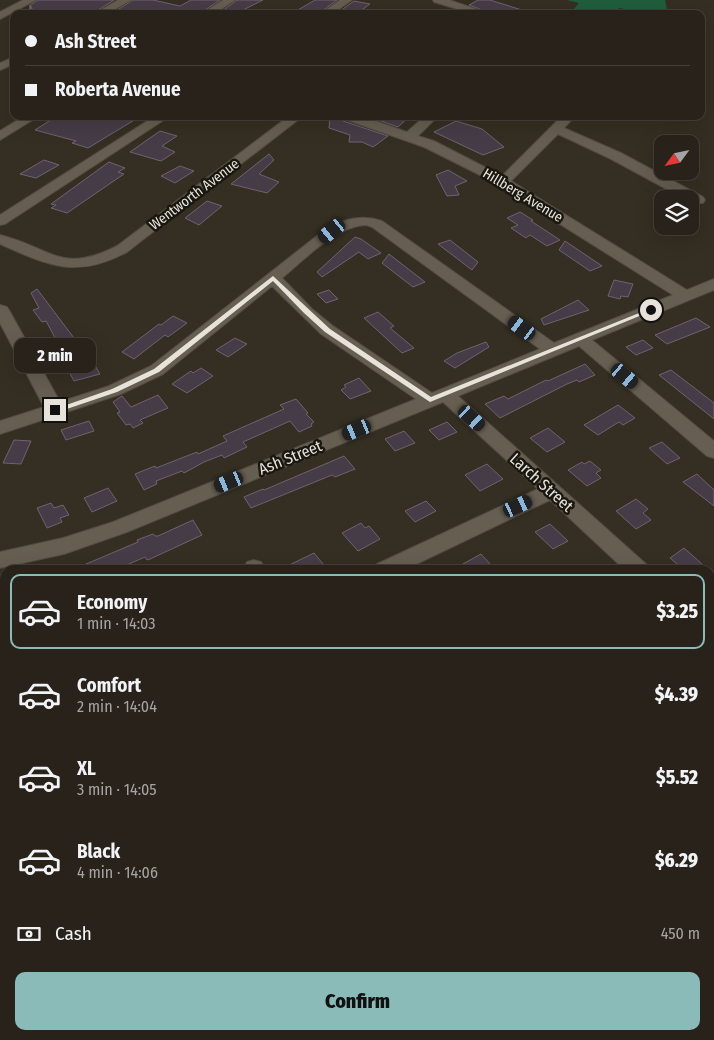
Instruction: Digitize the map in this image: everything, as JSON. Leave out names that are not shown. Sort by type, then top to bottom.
[{"type":"street","points":[[0,6],[12,10],[31,0]]},
{"type":"street","points":[[107,10],[126,0]]},
{"type":"street","points":[[213,10],[230,0]]},
{"type":"street","points":[[331,10],[347,0]]},
{"type":"street","points":[[438,0],[472,10]]},
{"type":"street","points":[[443,10],[451,4]]},
{"type":"street","points":[[0,136],[26,120]]},
{"type":"street","points":[[0,221],[158,120]]},
{"type":"street","name":"Wentworth Avenue","points":[[0,239],[58,261],[72,264],[88,264],[103,260],[122,249],[177,205],[292,120]]},
{"type":"street","name":"Hillberg Avenue","points":[[360,120],[410,136],[444,151],[503,182],[686,296]]},
{"type":"street","points":[[410,136],[428,120]]},
{"type":"street","points":[[503,182],[557,130],[565,120]]},
{"type":"street","points":[[557,130],[616,156],[679,190]]},
{"type":"street","points":[[0,428],[115,390],[157,370],[332,231],[357,222],[377,224],[553,350]]},
{"type":"street","name":"Larch Street","points":[[273,278],[306,312],[327,330],[438,397],[552,490],[634,565]]},
{"type":"street","name":"Ash Street","points":[[13,562],[120,527],[714,284]]},
{"type":"street","points":[[2,310],[55,410]]},
{"type":"street","points":[[581,339],[714,451]]},
{"type":"street","points":[[394,565],[552,490]]},
{"type":"green space","points":[[567,0],[665,0],[667,9],[574,9],[579,3]]},
{"type":"building","points":[[38,0],[114,0],[98,10],[35,10],[29,8],[32,7],[29,6]]},
{"type":"building","points":[[133,0],[153,0],[180,6],[191,0],[220,0],[205,10],[117,10]]},
{"type":"building","points":[[237,0],[263,0],[243,10],[223,10]]},
{"type":"building","points":[[315,0],[337,0],[323,10],[298,10]]},
{"type":"building","points":[[478,0],[490,0],[522,10],[482,10],[469,5]]},
{"type":"building","points":[[354,1],[370,4],[362,10],[342,10]]},
{"type":"building","points":[[51,120],[134,120],[88,148],[72,143],[76,141],[35,130]]},
{"type":"building","points":[[330,120],[342,120],[388,136],[373,147],[362,142],[349,142],[350,135],[329,128]]},
{"type":"building","points":[[378,120],[406,120],[398,127]]},
{"type":"building","points":[[456,121],[482,129],[504,147],[483,155],[434,132]]},
{"type":"building","points":[[160,131],[177,136],[162,146],[175,152],[161,161],[130,152]]},
{"type":"building","points":[[269,154],[274,160],[259,174],[279,182],[267,193],[231,184]]},
{"type":"building","points":[[44,160],[59,165],[36,178],[20,174]]},
{"type":"building","points":[[109,162],[125,168],[118,172],[124,174],[67,213],[51,208],[56,205],[51,204]]},
{"type":"building","points":[[180,166],[194,171],[175,183],[161,176]]},
{"type":"building","points":[[448,170],[467,181],[455,186],[459,195],[447,196],[436,175]]},
{"type":"building","points":[[207,201],[222,206],[199,225],[185,218]]},
{"type":"building","points":[[520,212],[560,240],[547,246],[530,235],[526,238],[511,228],[518,225],[507,218]]},
{"type":"building","points":[[355,237],[381,253],[368,259],[359,252],[322,277],[317,272]]},
{"type":"building","points":[[450,240],[478,262],[472,270],[438,244]]},
{"type":"building","points":[[565,241],[602,266],[590,271],[559,250]]},
{"type":"building","points":[[389,254],[425,282],[413,287],[382,263]]},
{"type":"building","points":[[614,280],[633,284],[628,297],[621,296],[620,299],[608,296]]},
{"type":"building","points":[[37,289],[74,338],[75,343],[60,347],[46,321],[42,322],[33,310],[39,308],[31,293]]},
{"type":"building","points":[[329,290],[338,299],[326,303],[317,294]]},
{"type":"building","points":[[578,300],[589,310],[544,325],[541,319]]},
{"type":"building","points":[[378,312],[394,326],[390,328],[414,348],[402,353],[364,318]]},
{"type":"building","points":[[173,316],[187,323],[168,337],[165,335],[134,359],[122,352],[159,324],[161,325]]},
{"type":"building","points":[[696,318],[710,327],[667,344],[655,335]]},
{"type":"building","points":[[235,338],[247,344],[228,357],[216,350]]},
{"type":"building","points":[[643,340],[653,348],[636,355],[626,347]]},
{"type":"building","points":[[486,342],[489,347],[455,368],[444,361],[457,353]]},
{"type":"building","points":[[93,362],[100,374],[74,381],[68,370]]},
{"type":"building","points":[[585,364],[595,375],[579,382],[577,380],[567,384],[500,418],[485,404],[504,396],[508,399],[546,380],[548,381]]},
{"type":"building","points":[[201,368],[213,376],[187,393],[172,384],[191,371],[193,373]]},
{"type":"building","points":[[671,370],[714,403],[714,419],[659,375]]},
{"type":"building","points":[[359,378],[371,391],[350,399],[341,390],[346,387],[344,385]]},
{"type":"building","points":[[158,395],[168,408],[140,420],[143,423],[133,428],[130,424],[126,425],[117,413],[120,412],[113,402],[122,396],[131,407]]},
{"type":"building","points":[[296,399],[314,422],[311,424],[312,426],[299,432],[290,421],[243,442],[247,447],[224,458],[222,455],[184,473],[182,471],[156,481],[157,484],[144,490],[135,474],[197,452],[198,454],[227,441],[223,436],[284,409],[280,405]]},
{"type":"building","points":[[618,405],[635,418],[623,425],[619,422],[598,435],[584,425]]},
{"type":"building","points":[[89,421],[94,431],[66,440],[61,430]]},
{"type":"building","points":[[447,422],[457,432],[439,440],[429,430]]},
{"type":"building","points":[[548,428],[565,442],[547,452],[530,438]]},
{"type":"building","points":[[404,431],[415,443],[395,451],[385,439]]},
{"type":"building","points":[[14,440],[31,441],[21,464],[3,463]]},
{"type":"building","points":[[662,442],[680,458],[667,464],[649,448]]},
{"type":"building","points":[[344,456],[355,469],[335,477],[332,475],[251,508],[244,497],[264,490]]},
{"type":"building","points":[[590,461],[601,470],[596,473],[601,478],[587,486],[568,470],[582,462],[584,464]]},
{"type":"building","points":[[487,464],[503,479],[480,491],[465,475]]},
{"type":"building","points":[[697,474],[714,490],[714,506],[683,482]]},
{"type":"building","points":[[108,488],[117,501],[92,512],[84,498]]},
{"type":"building","points":[[636,499],[648,509],[643,513],[651,520],[636,529],[616,511]]},
{"type":"building","points":[[426,501],[436,511],[415,522],[405,511]]},
{"type":"building","points":[[51,503],[54,508],[63,505],[69,515],[60,518],[62,522],[47,528],[37,508]]},
{"type":"building","points":[[193,520],[202,535],[147,560],[145,557],[127,565],[84,565],[138,542],[137,540],[153,534],[158,536]]},
{"type":"building","points":[[361,523],[365,528],[369,526],[380,539],[358,551],[342,533]]},
{"type":"building","points":[[550,524],[568,541],[553,549],[535,532]]},
{"type":"building","points":[[684,548],[702,564],[678,565],[670,558]]},
{"type":"building","points":[[314,553],[324,565],[289,565]]},
{"type":"building","points":[[481,554],[491,565],[461,565]]},
{"type":"route","points":[[55,410],[115,390],[157,370],[273,278],[306,312],[327,330],[430,400],[651,310]]}]
